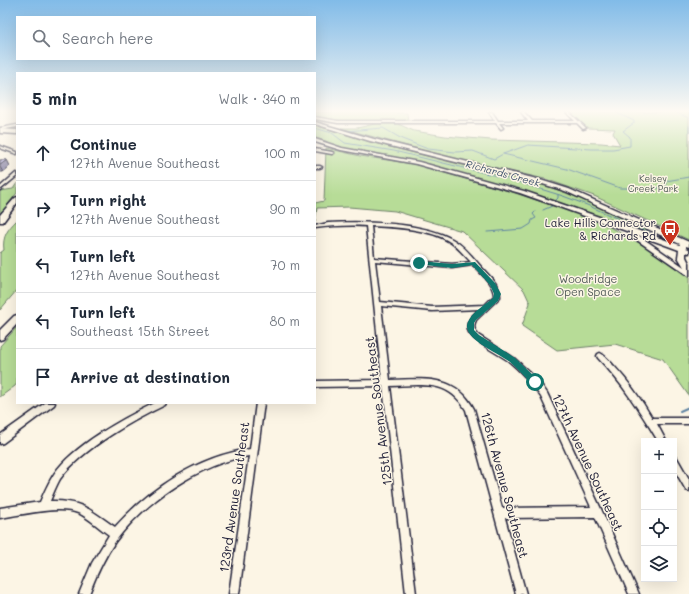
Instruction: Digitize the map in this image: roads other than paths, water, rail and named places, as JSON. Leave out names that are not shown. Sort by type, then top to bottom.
[{"type":"highway","points":[[0,220],[16,200]]},
{"type":"highway","points":[[0,228],[16,210]]},
{"type":"highway","points":[[0,336],[16,319]]},
{"type":"main road","points":[[316,140],[348,151],[410,162],[503,187],[686,247]]},
{"type":"main road","points":[[371,140],[535,180],[567,190],[596,202],[686,247]]},
{"type":"main road","points":[[601,220],[637,238],[689,274]]},
{"type":"main road","points":[[686,247],[682,257],[689,270]]},
{"type":"street","points":[[0,146],[16,154]]},
{"type":"street","points":[[316,150],[332,153]]},
{"type":"street","points":[[0,189],[16,175]]},
{"type":"street","name":"127th Avenue Southeast","points":[[316,228],[330,225],[396,226],[441,235],[451,240],[462,249],[497,292],[496,299],[485,307],[471,323],[471,330],[476,337],[512,360],[523,369],[540,389],[550,405],[634,594]]},
{"type":"street","name":"125th Avenue Southeast","points":[[368,225],[411,594]]},
{"type":"street","points":[[373,259],[452,266],[473,263]]},
{"type":"street","points":[[378,304],[432,309],[485,307]]},
{"type":"street","points":[[600,356],[627,385],[660,438]]},
{"type":"street","points":[[316,384],[387,382]]},
{"type":"street","name":"126th Avenue Southeast","points":[[387,382],[429,382],[444,384],[461,395],[470,409],[521,594]]},
{"type":"street","points":[[0,440],[50,404]]},
{"type":"street","points":[[43,507],[51,487],[68,465],[106,435],[134,417],[160,404]]},
{"type":"street","name":"123rd Avenue Southeast","points":[[234,594],[260,404]]},
{"type":"street","points":[[651,421],[689,421]]},
{"type":"street","points":[[84,594],[95,568],[116,534],[142,507],[185,477],[227,457],[253,452]]},
{"type":"street","points":[[677,466],[689,487]]},
{"type":"street","points":[[0,514],[43,507],[60,506],[78,508],[116,534]]},
{"type":"street","points":[[499,513],[598,512]]},
{"type":"waterway","name":"Richards Creek","points":[[341,140],[345,143],[394,151],[505,178],[587,205],[663,239]]},
{"type":"waterway","points":[[404,140],[428,149],[455,152],[473,151],[494,159],[503,154]]},
{"type":"waterway","points":[[503,154],[528,145],[613,149],[630,146],[630,140]]},
{"type":"waterway","points":[[503,154],[567,169],[620,188],[666,188],[666,181],[689,177]]},
{"type":"waterway","name":"Richards Creek","points":[[555,201],[558,198],[558,195]]},
{"type":"waterway","points":[[543,210],[552,206]]},
{"type":"waterway","points":[[487,232],[523,229],[531,224],[532,220],[536,218],[533,214],[535,212]]},
{"type":"waterway","points":[[680,411],[689,407]]},
{"type":"place","name":"Lake Hills Connector & Richards Rd","points":[[670,246]]},
{"type":"park label","name":"Kelsey Creek Park","points":[[653,184]]},
{"type":"park label","name":"Woodridge Open Space","points":[[588,285]]}]
